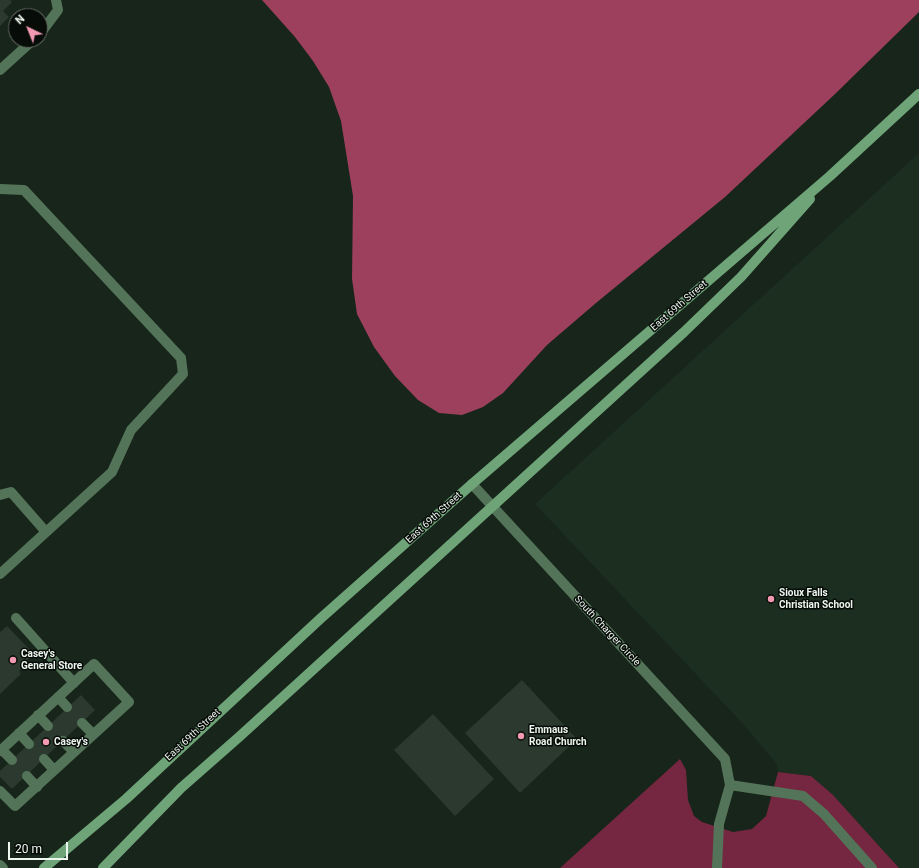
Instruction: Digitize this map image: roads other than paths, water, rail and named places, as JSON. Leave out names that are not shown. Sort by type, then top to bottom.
[{"type":"main road","name":"East 69th Street","points":[[44,868],[126,799],[320,619],[472,484],[830,176],[919,94]]},
{"type":"main road","name":"East 69th Street","points":[[103,868],[181,788],[239,737],[736,283],[766,251],[830,176]]},
{"type":"street","points":[[48,23],[58,10],[56,0]]},
{"type":"street","points":[[0,70],[24,48]]},
{"type":"street","points":[[0,189],[24,190],[181,358],[183,374],[131,430],[112,472],[0,574]]},
{"type":"street","name":"South Charger Circle","points":[[472,484],[724,759],[730,785]]},
{"type":"street","points":[[0,495],[11,492],[46,532]]},
{"type":"street","points":[[16,618],[74,683]]},
{"type":"street","points":[[0,791],[15,806],[38,787],[54,770],[129,702],[94,664],[1,750],[12,760]]},
{"type":"street","points":[[58,698],[67,707]]},
{"type":"street","points":[[38,716],[48,726]]},
{"type":"street","points":[[82,723],[93,734]]},
{"type":"street","points":[[19,733],[29,744]]},
{"type":"street","points":[[64,741],[74,752]]},
{"type":"street","points":[[44,759],[54,770]]},
{"type":"street","points":[[27,776],[38,787]]},
{"type":"street","points":[[717,868],[719,824],[730,785],[803,796],[824,814],[872,868]]},
{"type":"street","points":[[0,865],[3,868]]},
{"type":"place","name":"Sioux Falls Christian School","points":[[771,599]]},
{"type":"place","name":"Casey's General Store","points":[[13,660]]},
{"type":"place","name":"Emmaus Road Church","points":[[521,736]]},
{"type":"place","name":"Casey's","points":[[46,742]]}]
